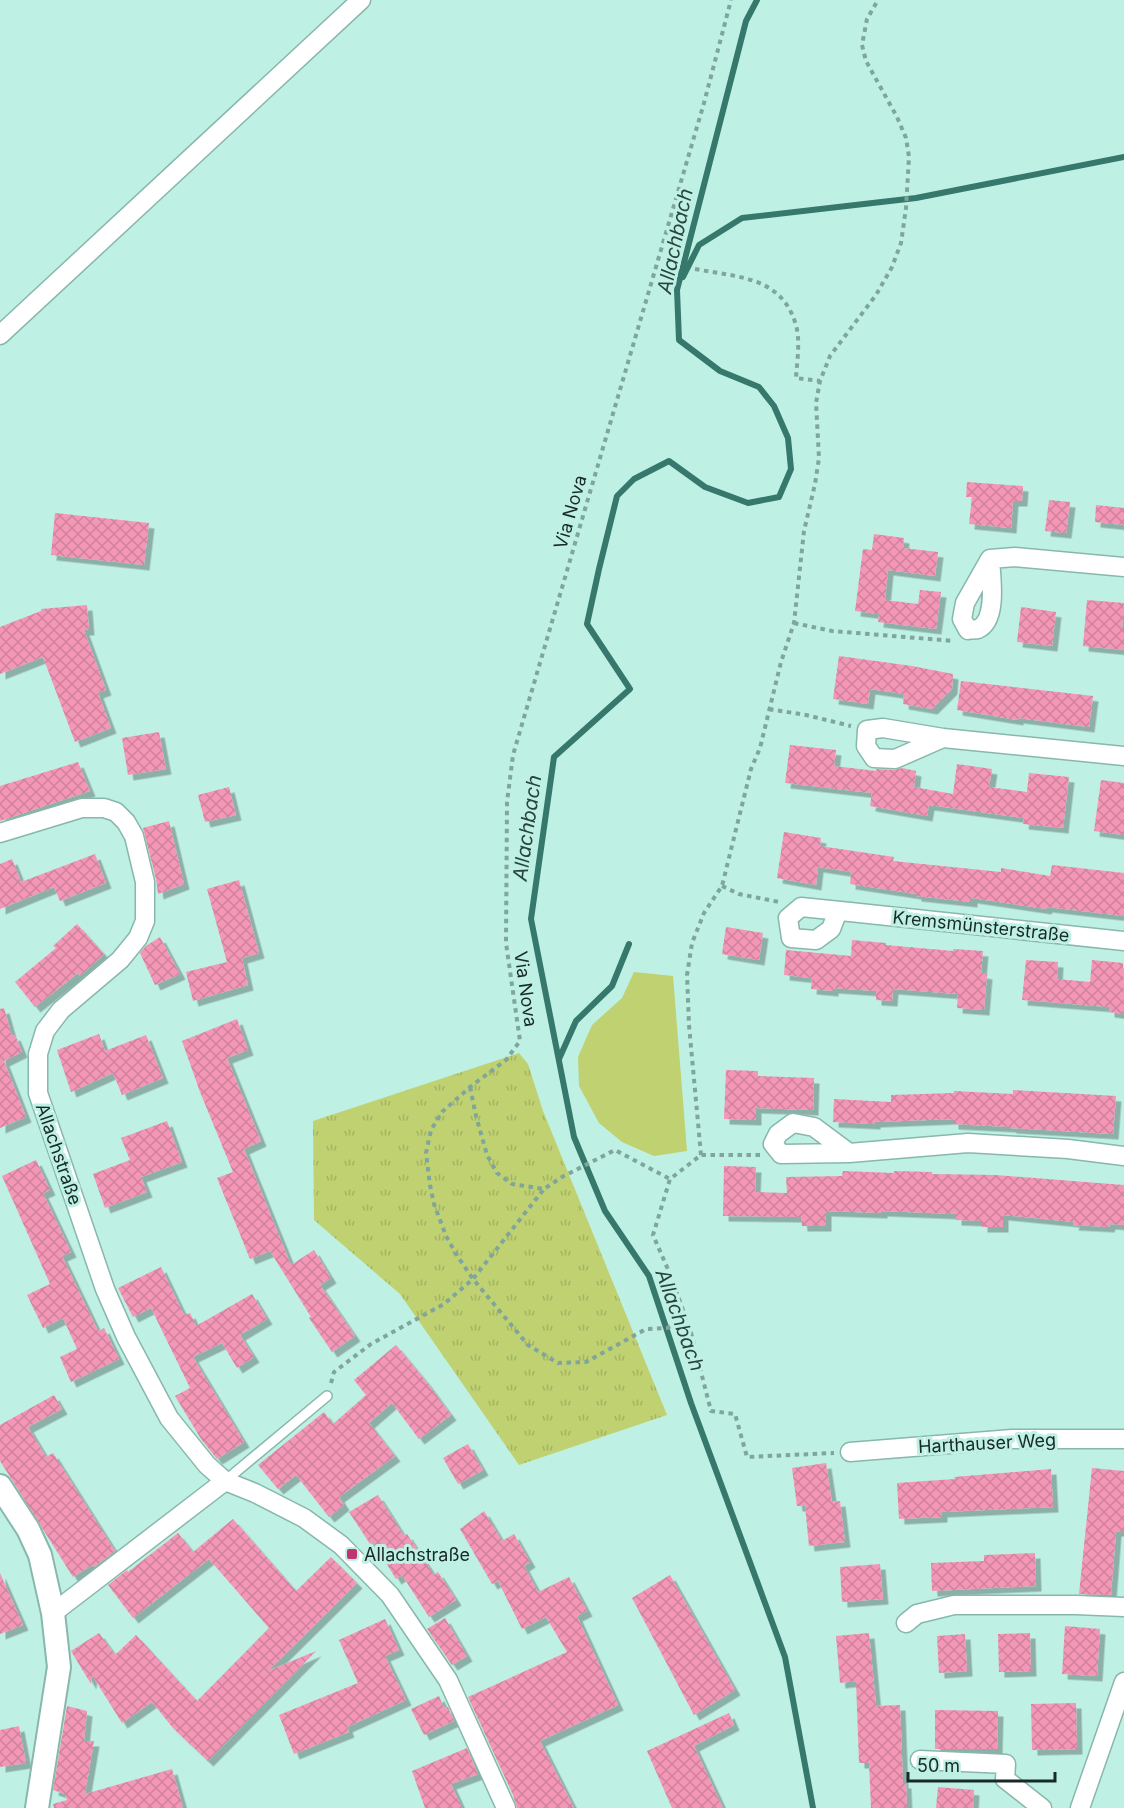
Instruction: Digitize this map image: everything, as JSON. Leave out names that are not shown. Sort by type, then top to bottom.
[{"type":"street","points":[[0,335],[361,0]]},
{"type":"street","points":[[990,559],[1015,557],[1124,567]]},
{"type":"street","points":[[990,559],[992,603],[987,621],[978,629],[968,630],[962,620],[965,603],[990,559]]},
{"type":"street","points":[[943,738],[895,759],[874,758],[866,746],[867,730],[883,728],[943,738],[1124,756]]},
{"type":"street","name":"Allachstraße","points":[[0,833],[82,808],[104,808],[116,812],[126,822],[134,836],[145,882],[146,921],[138,938],[120,960],[62,1010],[45,1031],[38,1054],[38,1093],[105,1289],[126,1337],[170,1419],[207,1465],[225,1481],[255,1492],[304,1518],[341,1545],[390,1595],[448,1680],[506,1808]]},
{"type":"street","points":[[801,907],[788,918],[791,938],[816,940],[831,929],[838,911]]},
{"type":"street","name":"Kremsmünsterstraße","points":[[801,907],[1124,941]]},
{"type":"street","points":[[849,1153],[814,1127],[793,1123],[778,1134],[773,1144],[781,1154],[849,1153],[968,1143],[1068,1149],[1124,1156]]},
{"type":"street","name":"Harthauser Weg","points":[[850,1452],[1012,1438],[1124,1439]]},
{"type":"street","points":[[53,1613],[225,1481]]},
{"type":"street","points":[[2,1492],[28,1528],[40,1555],[53,1613],[59,1666],[37,1808]]},
{"type":"street","points":[[906,1623],[917,1614],[954,1605],[1124,1607]]},
{"type":"street","points":[[1080,1808],[1124,1682]]},
{"type":"street","points":[[920,1760],[1006,1764],[1005,1779],[1042,1808]]},
{"type":"lane","points":[[225,1481],[327,1396]]},
{"type":"path","name":"Via Nova","points":[[470,1087],[506,1060],[520,1041],[506,943],[507,802],[513,755],[704,103],[731,0]]},
{"type":"path","points":[[701,1155],[689,1025],[687,975],[692,943],[704,913],[722,886],[751,769],[760,748],[781,662],[794,623],[804,531],[819,458],[816,402],[820,381],[830,356],[876,295],[902,243],[909,157],[906,138],[866,61],[862,45],[867,19],[878,0]]},
{"type":"path","points":[[695,269],[752,280],[779,293],[796,323],[798,346],[796,378],[820,381]]},
{"type":"path","points":[[794,623],[832,631],[953,642],[968,630]]},
{"type":"path","points":[[770,709],[867,730]]},
{"type":"path","points":[[722,886],[739,894],[801,907]]},
{"type":"path","points":[[470,1087],[487,1155],[497,1173],[512,1184],[544,1189]]},
{"type":"path","points":[[470,1087],[442,1112],[431,1130],[426,1153],[434,1204],[446,1236],[473,1279],[528,1344],[558,1364],[586,1362],[646,1329],[667,1328],[686,1318]]},
{"type":"path","points":[[327,1396],[334,1372],[371,1344],[444,1304],[473,1279],[544,1189],[615,1150],[670,1179]]},
{"type":"path","points":[[781,1154],[701,1155],[670,1179],[653,1234],[686,1318],[711,1411],[735,1414],[747,1457],[850,1452]]},
{"type":"green space","points":[[634,972],[673,976],[687,1151],[654,1156],[622,1142],[599,1123],[579,1086],[578,1057],[592,1025],[622,998]]},
{"type":"green space","points":[[519,1053],[528,1064],[543,1111],[667,1415],[519,1465],[400,1294],[314,1220],[313,1121]]},
{"type":"building","points":[[967,482],[1023,486],[1022,501],[1013,501],[1011,528],[969,524],[972,497],[966,497]]},
{"type":"building","points":[[1049,500],[1070,502],[1066,533],[1045,531]]},
{"type":"building","points":[[1096,505],[1124,508],[1124,525],[1095,522]]},
{"type":"building","points":[[55,513],[149,523],[144,565],[51,555]]},
{"type":"building","points":[[874,534],[904,538],[903,548],[938,552],[935,576],[888,570],[885,600],[918,604],[920,590],[941,592],[936,629],[878,622],[879,614],[855,611],[863,549],[872,550]]},
{"type":"building","points":[[1087,600],[1124,603],[1122,628],[1124,628],[1124,650],[1083,646]]},
{"type":"building","points":[[87,605],[89,630],[84,630],[106,690],[98,693],[111,728],[75,742],[43,657],[0,674],[0,627],[41,611],[41,609]]},
{"type":"building","points":[[1021,607],[1056,612],[1052,646],[1017,642]]},
{"type":"building","points":[[839,656],[953,674],[952,689],[932,709],[903,704],[904,694],[870,689],[868,704],[833,699]]},
{"type":"building","points":[[961,681],[1093,696],[1089,727],[1018,718],[1018,720],[957,710]]},
{"type":"building","points":[[159,732],[166,769],[128,775],[122,738]]},
{"type":"building","points":[[790,745],[836,750],[834,766],[876,771],[876,769],[902,768],[916,771],[914,787],[953,794],[957,764],[992,769],[989,787],[1027,792],[1029,773],[1069,777],[1063,828],[1023,824],[1024,818],[929,805],[927,816],[870,806],[872,793],[785,783]]},
{"type":"building","points":[[78,762],[90,791],[0,821],[0,786]]},
{"type":"building","points":[[1101,780],[1124,783],[1124,835],[1094,831]]},
{"type":"building","points":[[229,787],[236,815],[205,822],[198,795]]},
{"type":"building","points":[[169,821],[184,884],[158,894],[143,828]]},
{"type":"building","points":[[784,832],[821,838],[820,846],[894,857],[893,861],[1001,872],[1001,868],[1050,876],[1052,865],[1124,873],[1124,916],[1047,907],[1046,909],[972,898],[972,902],[916,896],[916,894],[850,884],[851,872],[818,867],[816,885],[777,878]]},
{"type":"building","points":[[95,854],[106,883],[60,901],[54,887],[0,909],[0,864],[12,859],[21,882]]},
{"type":"building","points":[[239,880],[259,953],[242,958],[248,985],[193,1001],[186,972],[227,962],[207,889]]},
{"type":"building","points":[[77,924],[104,954],[80,976],[78,973],[35,1007],[15,982],[56,948],[53,946]]},
{"type":"building","points":[[726,927],[763,933],[759,960],[722,954]]},
{"type":"building","points":[[160,937],[180,974],[155,985],[140,953]]},
{"type":"building","points":[[852,940],[953,951],[953,949],[983,951],[981,973],[987,974],[984,1010],[957,1008],[958,994],[893,989],[892,1001],[876,1000],[876,991],[811,989],[812,978],[784,975],[786,950],[851,956]]},
{"type":"building","points":[[1026,960],[1058,962],[1057,979],[1090,982],[1092,960],[1123,963],[1124,1014],[1109,1012],[1109,1007],[1022,1000]]},
{"type":"building","points":[[4,1008],[12,1036],[15,1035],[22,1052],[4,1061],[26,1117],[0,1128],[0,1009]]},
{"type":"building","points":[[237,1019],[248,1050],[227,1058],[261,1141],[244,1149],[291,1265],[314,1250],[331,1278],[320,1285],[355,1336],[332,1352],[309,1318],[311,1317],[270,1251],[250,1259],[217,1178],[233,1172],[182,1041]]},
{"type":"building","points":[[99,1034],[105,1051],[146,1035],[163,1078],[122,1095],[113,1073],[71,1092],[57,1050]]},
{"type":"building","points":[[726,1070],[758,1071],[758,1076],[814,1078],[813,1110],[756,1108],[756,1120],[724,1119]]},
{"type":"building","points":[[1013,1090],[1116,1096],[1113,1134],[953,1124],[953,1119],[875,1122],[875,1124],[833,1122],[834,1099],[891,1102],[891,1095],[954,1093],[954,1091],[1013,1094]]},
{"type":"building","points":[[167,1121],[182,1162],[141,1177],[147,1192],[105,1208],[93,1174],[130,1160],[121,1138]]},
{"type":"building","points":[[36,1160],[50,1190],[43,1193],[71,1252],[62,1256],[98,1331],[104,1328],[119,1359],[71,1382],[60,1357],[77,1349],[63,1318],[43,1328],[27,1295],[50,1284],[2,1176]]},
{"type":"building","points":[[724,1166],[756,1167],[755,1192],[787,1193],[786,1177],[842,1176],[843,1171],[995,1175],[1124,1185],[1124,1225],[1110,1224],[1109,1227],[1073,1225],[1074,1222],[1003,1215],[1003,1227],[982,1227],[982,1221],[956,1220],[956,1214],[882,1211],[882,1213],[826,1211],[826,1226],[802,1226],[801,1217],[723,1216]]},
{"type":"building","points":[[161,1267],[184,1315],[190,1313],[196,1326],[252,1294],[267,1319],[240,1335],[254,1357],[237,1368],[222,1343],[193,1357],[244,1442],[217,1459],[201,1439],[175,1396],[190,1388],[151,1308],[133,1317],[118,1288]]},
{"type":"building","points":[[396,1345],[451,1415],[419,1439],[392,1403],[369,1423],[395,1456],[339,1497],[344,1505],[329,1517],[296,1475],[278,1489],[258,1465],[324,1412],[333,1424],[366,1395],[354,1380]]},
{"type":"building","points":[[54,1395],[62,1409],[28,1427],[46,1457],[53,1453],[115,1551],[94,1567],[92,1565],[73,1577],[0,1461],[0,1425]]},
{"type":"building","points":[[468,1444],[483,1470],[458,1484],[443,1458]]},
{"type":"building","points":[[826,1463],[832,1502],[840,1501],[845,1542],[809,1546],[805,1506],[797,1506],[792,1468]]},
{"type":"building","points":[[1092,1468],[1124,1471],[1124,1532],[1116,1531],[1111,1595],[1079,1594]]},
{"type":"building","points":[[1051,1469],[1053,1507],[942,1512],[942,1517],[899,1519],[897,1483]]},
{"type":"building","points":[[378,1495],[404,1536],[407,1534],[434,1575],[438,1572],[456,1600],[429,1617],[402,1575],[396,1579],[373,1542],[370,1544],[349,1512]]},
{"type":"building","points":[[484,1511],[502,1541],[514,1534],[530,1562],[524,1566],[538,1592],[569,1577],[587,1611],[577,1616],[618,1705],[540,1741],[574,1808],[517,1808],[468,1697],[567,1652],[546,1617],[522,1629],[498,1581],[492,1584],[460,1529]]},
{"type":"building","points":[[233,1519],[296,1591],[331,1557],[357,1583],[268,1671],[316,1651],[208,1761],[173,1728],[152,1702],[122,1723],[92,1675],[91,1684],[71,1651],[99,1633],[115,1655],[136,1635],[197,1701],[269,1628],[209,1559],[133,1618],[108,1585],[178,1533],[193,1552]]},
{"type":"building","points":[[1035,1553],[1036,1586],[932,1591],[931,1563],[984,1561],[984,1555]]},
{"type":"building","points":[[880,1564],[883,1599],[842,1602],[840,1567]]},
{"type":"building","points":[[0,1573],[23,1625],[0,1634]]},
{"type":"building","points":[[670,1575],[735,1690],[694,1715],[632,1598]]},
{"type":"building","points":[[445,1618],[467,1656],[452,1665],[427,1629]]},
{"type":"building","points":[[385,1619],[399,1650],[385,1656],[406,1700],[347,1727],[349,1732],[294,1754],[279,1715],[358,1683],[339,1640]]},
{"type":"building","points":[[1065,1626],[1100,1629],[1097,1676],[1062,1674]]},
{"type":"building","points":[[869,1633],[876,1706],[900,1705],[903,1783],[906,1783],[907,1808],[871,1808],[869,1763],[859,1763],[856,1681],[840,1683],[836,1636]]},
{"type":"building","points":[[1030,1633],[1031,1671],[999,1672],[998,1634]]},
{"type":"building","points":[[965,1634],[967,1671],[939,1673],[937,1636]]},
{"type":"building","points":[[439,1696],[444,1708],[448,1707],[454,1721],[424,1735],[411,1709]]},
{"type":"building","points":[[1076,1703],[1077,1749],[1032,1750],[1031,1704]]},
{"type":"building","points":[[67,1706],[87,1711],[84,1741],[94,1741],[85,1794],[172,1769],[183,1808],[54,1808],[53,1804],[67,1800],[65,1794],[53,1790]]},
{"type":"building","points":[[935,1710],[998,1711],[997,1749],[935,1749]]},
{"type":"building","points":[[729,1713],[734,1725],[694,1746],[723,1808],[672,1808],[647,1751]]},
{"type":"building","points":[[19,1726],[26,1763],[0,1767],[0,1730]]},
{"type":"building","points":[[467,1748],[478,1774],[451,1784],[462,1808],[425,1808],[412,1771]]},
{"type":"building","points":[[938,1787],[974,1790],[973,1808],[936,1808]]},
{"type":"waterway","name":"Allachbach","points":[[757,0],[746,21],[677,290],[679,340],[720,371],[759,387],[774,406],[788,438],[791,469],[779,497],[748,503],[705,487],[669,461],[634,479],[617,496],[587,624],[630,689],[554,757],[531,919],[574,1137],[605,1211],[649,1276],[691,1403],[785,1657],[813,1808]]},
{"type":"waterway","points":[[683,277],[699,245],[742,218],[916,198],[1124,157]]},
{"type":"waterway","points":[[559,1059],[576,1021],[612,986],[629,944]]},
{"type":"place","name":"Allachstraße","points":[[352,1554]]}]
